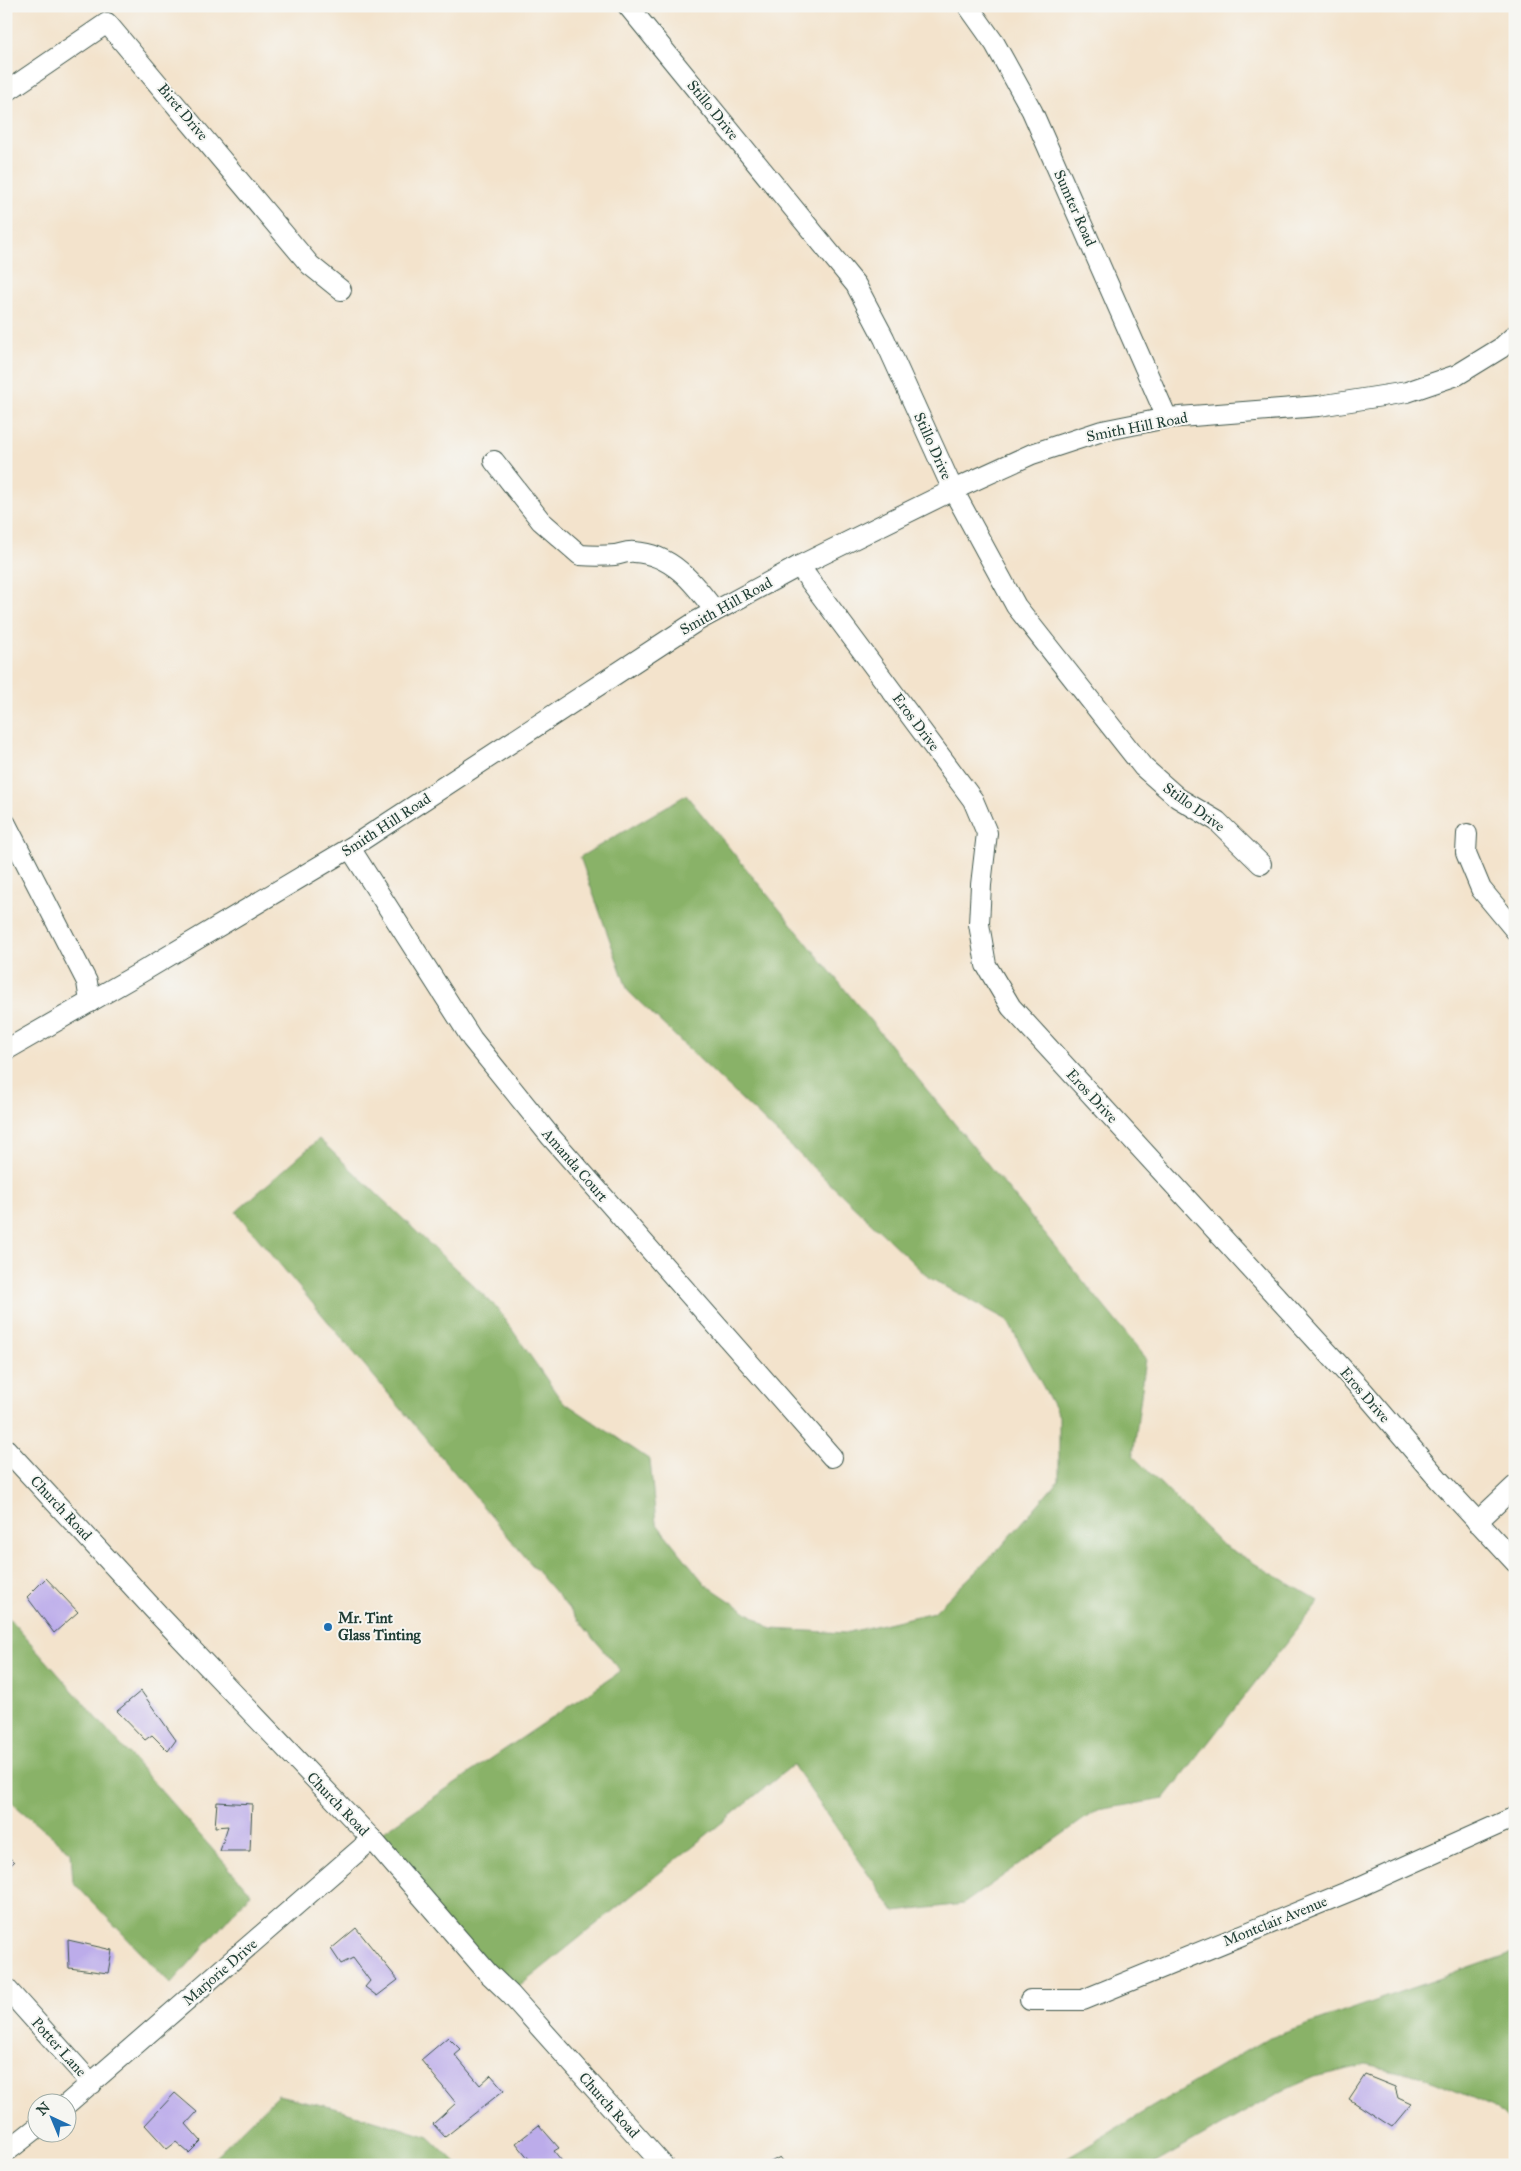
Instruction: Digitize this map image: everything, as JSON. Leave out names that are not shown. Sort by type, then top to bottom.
[{"type":"street","name":"Stillo Drive","points":[[628,6],[856,285],[884,338],[952,490],[1016,606],[1143,767],[1178,798],[1217,821],[1261,864]]},
{"type":"street","name":"Sumter Road","points":[[968,6],[996,44],[1032,112],[1167,418]]},
{"type":"street","name":"Biret Drive","points":[[6,92],[107,23],[310,265],[341,290]]},
{"type":"street","name":"Smith Hill Road","points":[[6,1050],[350,848],[698,620],[799,566],[952,490],[1041,451],[1102,431],[1167,418],[1319,406],[1407,392],[1457,375],[1502,348],[1515,336]]},
{"type":"street","points":[[494,462],[541,521],[580,555],[593,556],[634,552],[655,557],[674,565],[693,581],[715,611]]},
{"type":"street","name":"Eros Drive","points":[[799,566],[973,800],[987,833],[979,924],[986,965],[1011,1007],[1357,1384],[1477,1522],[1515,1562]]},
{"type":"street","points":[[6,824],[87,982],[90,1002]]},
{"type":"street","points":[[1467,834],[1466,853],[1481,889],[1515,930]]},
{"type":"street","name":"Amanda Court","points":[[350,848],[472,1039],[550,1137],[832,1457]]},
{"type":"street","name":"Church Road","points":[[6,1449],[157,1614],[372,1839],[488,1974],[510,1994],[662,2165]]},
{"type":"street","points":[[1477,1522],[1515,1486]]},
{"type":"street","name":"Montclair Avenue","points":[[1030,2000],[1083,2000],[1357,1888],[1515,1817]]},
{"type":"street","name":"Marjorie Drive","points":[[78,2095],[372,1839]]},
{"type":"street","name":"Potter Lane","points":[[6,1988],[92,2084]]},
{"type":"street","points":[[6,2152],[28,2135]]},
{"type":"green space","points":[[686,795],[1146,1358],[1133,1456],[1221,1544],[1319,1601],[1164,1799],[1097,1810],[963,1904],[895,1912],[793,1765],[510,1994],[372,1839],[621,1671],[236,1212],[319,1139],[497,1308],[561,1400],[650,1460],[656,1523],[705,1584],[772,1629],[845,1633],[934,1612],[1001,1547],[1059,1480],[1059,1416],[1007,1320],[928,1277],[628,991],[580,857]]},
{"type":"green space","points":[[6,1615],[251,1893],[171,1984],[73,1882],[71,1852],[6,1798]]},
{"type":"green space","points":[[1515,1952],[1515,2128],[1494,2107],[1420,2076],[1366,2065],[1314,2077],[1280,2092],[1152,2165],[1054,2165],[1267,2039]]},
{"type":"green space","points":[[278,2095],[335,2108],[429,2137],[458,2165],[206,2165]]},
{"type":"building","points":[[46,1578],[78,1612],[54,1633],[27,1597]]},
{"type":"building","points":[[141,1691],[176,1740],[168,1751],[152,1735],[145,1740],[117,1711]]},
{"type":"building","points":[[217,1802],[252,1804],[250,1851],[220,1851],[228,1826],[215,1827]]},
{"type":"building","points":[[6,1854],[14,1862],[6,1870]]},
{"type":"building","points":[[356,1928],[398,1980],[377,1996],[365,1987],[370,1981],[353,1958],[341,1964],[331,1949]]},
{"type":"building","points":[[68,1940],[112,1950],[108,1973],[69,1968]]},
{"type":"building","points":[[448,2037],[461,2050],[455,2055],[480,2085],[491,2075],[504,2090],[445,2137],[433,2124],[456,2103],[421,2060]]},
{"type":"building","points":[[1365,2075],[1395,2087],[1398,2098],[1411,2104],[1392,2127],[1349,2099]]},
{"type":"building","points":[[175,2093],[197,2112],[186,2124],[201,2141],[189,2153],[176,2142],[167,2149],[145,2125]]},
{"type":"building","points":[[539,2125],[559,2148],[554,2151],[565,2165],[534,2165],[516,2143]]},
{"type":"building","points":[[780,2157],[786,2165],[765,2165]]},
{"type":"place","name":"Mr. Tint Glass Tinting","points":[[328,1627]]}]
